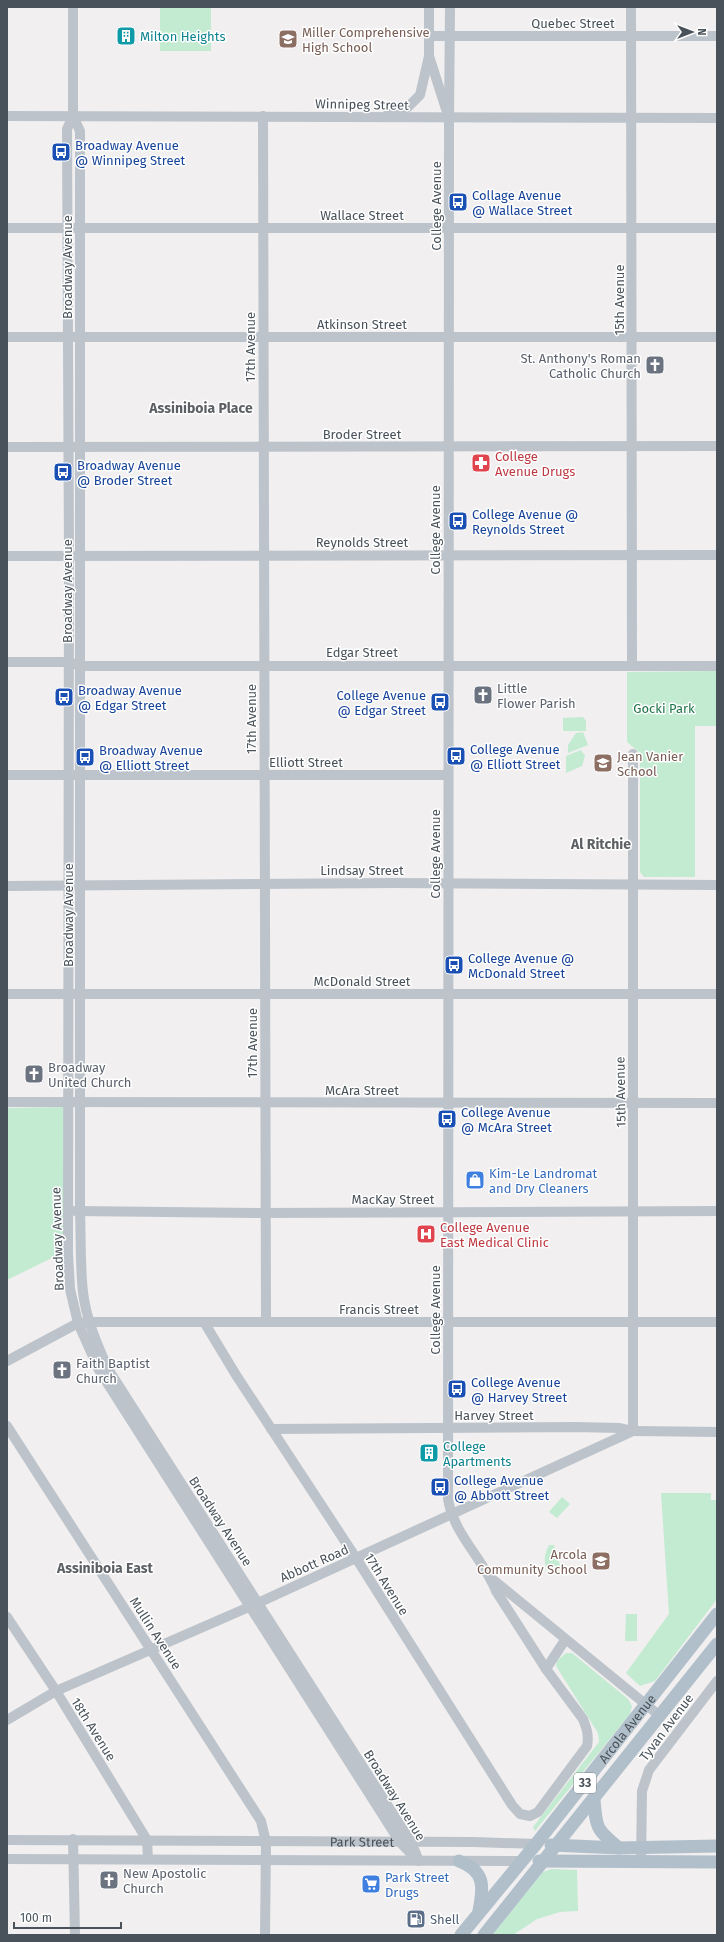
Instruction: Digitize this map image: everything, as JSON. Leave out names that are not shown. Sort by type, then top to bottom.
[{"type":"main road","name":"Arcola Avenue","points":[[461,1935],[536,1844],[717,1614]]},
{"type":"main road","name":"Arcola Avenue","points":[[484,1935],[557,1846],[717,1644]]},
{"type":"main road","points":[[594,1798],[595,1822],[600,1832],[619,1848]]},
{"type":"main road","name":"Park Street","points":[[536,1844],[619,1848],[717,1846]]},
{"type":"main road","points":[[459,1861],[475,1869],[479,1874],[483,1892],[479,1912]]},
{"type":"main road","name":"Park Street","points":[[522,1861],[642,1863],[717,1862]]},
{"type":"street","name":"Broadway Avenue","points":[[73,7],[73,116],[67,129],[69,337],[67,994],[68,1211],[70,1289],[78,1323],[99,1370],[411,1842],[419,1861]]},
{"type":"street","name":"College Avenue","points":[[429,7],[429,56],[449,119]]},
{"type":"street","name":"College Avenue","points":[[450,7],[448,336],[448,1499],[451,1513],[458,1529],[491,1578],[496,1591],[546,1669],[583,1720],[589,1738],[587,1746],[559,1784]]},
{"type":"street","name":"15th Avenue","points":[[631,7],[632,666]]},
{"type":"street","name":"Quebec Street","points":[[429,36],[717,36]]},
{"type":"street","points":[[382,116],[408,107],[420,95],[429,56]]},
{"type":"street","name":"Winnipeg Street","points":[[7,116],[382,116],[449,119],[717,118]]},
{"type":"street","name":"Broadway Avenue","points":[[73,116],[80,131],[80,1211],[83,1293],[89,1322],[108,1369],[400,1842],[419,1861]]},
{"type":"street","name":"17th Avenue","points":[[263,116],[266,1322]]},
{"type":"street","name":"Wallace Street","points":[[7,228],[717,228]]},
{"type":"street","name":"Atkinson Street","points":[[7,337],[717,337]]},
{"type":"street","name":"Broder Street","points":[[7,447],[264,448],[717,446]]},
{"type":"street","name":"Reynolds Street","points":[[7,556],[717,555]]},
{"type":"street","name":"Edgar Street","points":[[7,662],[68,662],[81,666],[717,666]]},
{"type":"street","name":"15th Avenue","points":[[633,754],[633,1431]]},
{"type":"street","name":"Elliott Street","points":[[7,776],[448,775]]},
{"type":"street","name":"Lindsay Street","points":[[7,886],[264,884],[717,885]]},
{"type":"street","name":"McDonald Street","points":[[7,994],[717,994]]},
{"type":"street","name":"McAra Street","points":[[7,1102],[265,1104],[717,1104]]},
{"type":"street","name":"MacKay Street","points":[[68,1211],[717,1211]]},
{"type":"street","name":"17th Avenue","points":[[204,1322],[271,1429],[356,1558],[512,1805],[520,1814],[530,1816],[538,1812],[559,1784]]},
{"type":"street","name":"Francis Street","points":[[78,1323],[717,1322]]},
{"type":"street","points":[[7,1361],[78,1323]]},
{"type":"street","name":"Mullin Avenue","points":[[7,1426],[260,1821],[266,1842],[266,1860]]},
{"type":"street","name":"Harvey Street","points":[[271,1429],[574,1427],[620,1428],[633,1431],[717,1432]]},
{"type":"street","name":"Abbott Road","points":[[7,1720],[56,1691],[253,1605],[451,1513],[633,1431]]},
{"type":"street","name":"College Avenue","points":[[491,1578],[660,1716]]},
{"type":"street","name":"18th Avenue","points":[[7,1617],[56,1691],[147,1840],[148,1859]]},
{"type":"street","points":[[546,1669],[566,1640]]},
{"type":"street","name":"Tyvan Avenue","points":[[642,1863],[642,1791],[649,1770],[717,1681]]},
{"type":"street","points":[[73,1839],[75,1935]]},
{"type":"street","name":"Park Street","points":[[7,1840],[73,1839],[536,1844]]},
{"type":"street","name":"Park Street","points":[[7,1858],[522,1861]]},
{"type":"street","points":[[265,1935],[266,1860]]},
{"type":"green space","points":[[160,7],[211,7],[211,51],[160,51]]},
{"type":"green space","name":"Gocki Park","points":[[717,671],[717,726],[695,726],[695,877],[644,877],[640,872],[640,753],[627,742],[627,672]]},
{"type":"green space","points":[[583,717],[586,721],[586,731],[563,731],[563,718]]},
{"type":"green space","points":[[583,732],[588,745],[568,753],[568,745],[576,733]]},
{"type":"green space","points":[[581,750],[585,756],[582,766],[566,773],[566,756]]},
{"type":"green space","points":[[66,1107],[64,1252],[7,1280],[7,1108]]},
{"type":"green space","points":[[661,1493],[711,1493],[711,1500],[717,1500],[717,1599],[655,1681],[640,1686],[626,1673],[669,1614]]},
{"type":"green space","points":[[562,1497],[570,1504],[557,1518],[549,1512]]},
{"type":"green space","points":[[549,1545],[554,1545],[561,1569],[548,1574],[545,1560]]},
{"type":"green space","points":[[626,1614],[637,1614],[637,1641],[625,1641]]},
{"type":"green space","points":[[566,1653],[572,1653],[628,1699],[632,1706],[630,1714],[535,1831],[533,1827],[599,1742],[598,1733],[556,1666],[557,1661]]},
{"type":"green space","points":[[551,1869],[577,1870],[578,1911],[560,1912],[537,1919],[513,1935],[492,1935],[543,1872]]},
{"type":"place","name":"Milton Heights","points":[[126,36]]},
{"type":"place","name":"Miller Comprehensive High School","points":[[288,39]]},
{"type":"place","name":"Broadway Avenue @ Winnipeg Street","points":[[61,152]]},
{"type":"place","name":"Collage Avenue @ Wallace Street","points":[[458,202]]},
{"type":"place","name":"St. Anthony's Roman Catholic Church","points":[[655,365]]},
{"type":"place","name":"College Avenue Drugs","points":[[481,463]]},
{"type":"place","name":"Broadway Avenue @ Broder Street","points":[[63,472]]},
{"type":"place","name":"College Avenue @ Reynolds Street","points":[[458,521]]},
{"type":"place","name":"Little Flower Parish","points":[[483,695]]},
{"type":"place","name":"Broadway Avenue @ Edgar Street","points":[[64,697]]},
{"type":"place","name":"College Avenue @ Edgar Street","points":[[440,702]]},
{"type":"place","name":"College Avenue @ Elliott Street","points":[[456,756]]},
{"type":"place","name":"Broadway Avenue @ Elliott Street","points":[[85,757]]},
{"type":"place","name":"Jean Vanier School","points":[[603,763]]},
{"type":"place","name":"College Avenue @ McDonald Street","points":[[454,965]]},
{"type":"place","name":"Broadway United Church","points":[[34,1074]]},
{"type":"place","name":"College Avenue @ McAra Street","points":[[447,1119]]},
{"type":"place","name":"Kim-Le Landromat and Dry Cleaners","points":[[475,1180]]},
{"type":"place","name":"College Avenue East Medical Clinic","points":[[426,1234]]},
{"type":"place","name":"Faith Baptist Church","points":[[62,1370]]},
{"type":"place","name":"College Avenue @ Harvey Street","points":[[457,1389]]},
{"type":"place","name":"College Apartments","points":[[429,1453]]},
{"type":"place","name":"College Avenue @ Abbott Street","points":[[440,1487]]},
{"type":"place","name":"Arcola Community School","points":[[601,1561]]},
{"type":"place","name":"New Apostolic Church","points":[[109,1880]]},
{"type":"place","name":"Park Street Drugs","points":[[371,1884]]},
{"type":"place","name":"Shell","points":[[416,1919]]},
{"type":"district","name":"Assiniboia Place","points":[[201,408]]},
{"type":"district","name":"Al Ritchie","points":[[601,844]]},
{"type":"district","name":"Assiniboia East","points":[[105,1568]]}]
